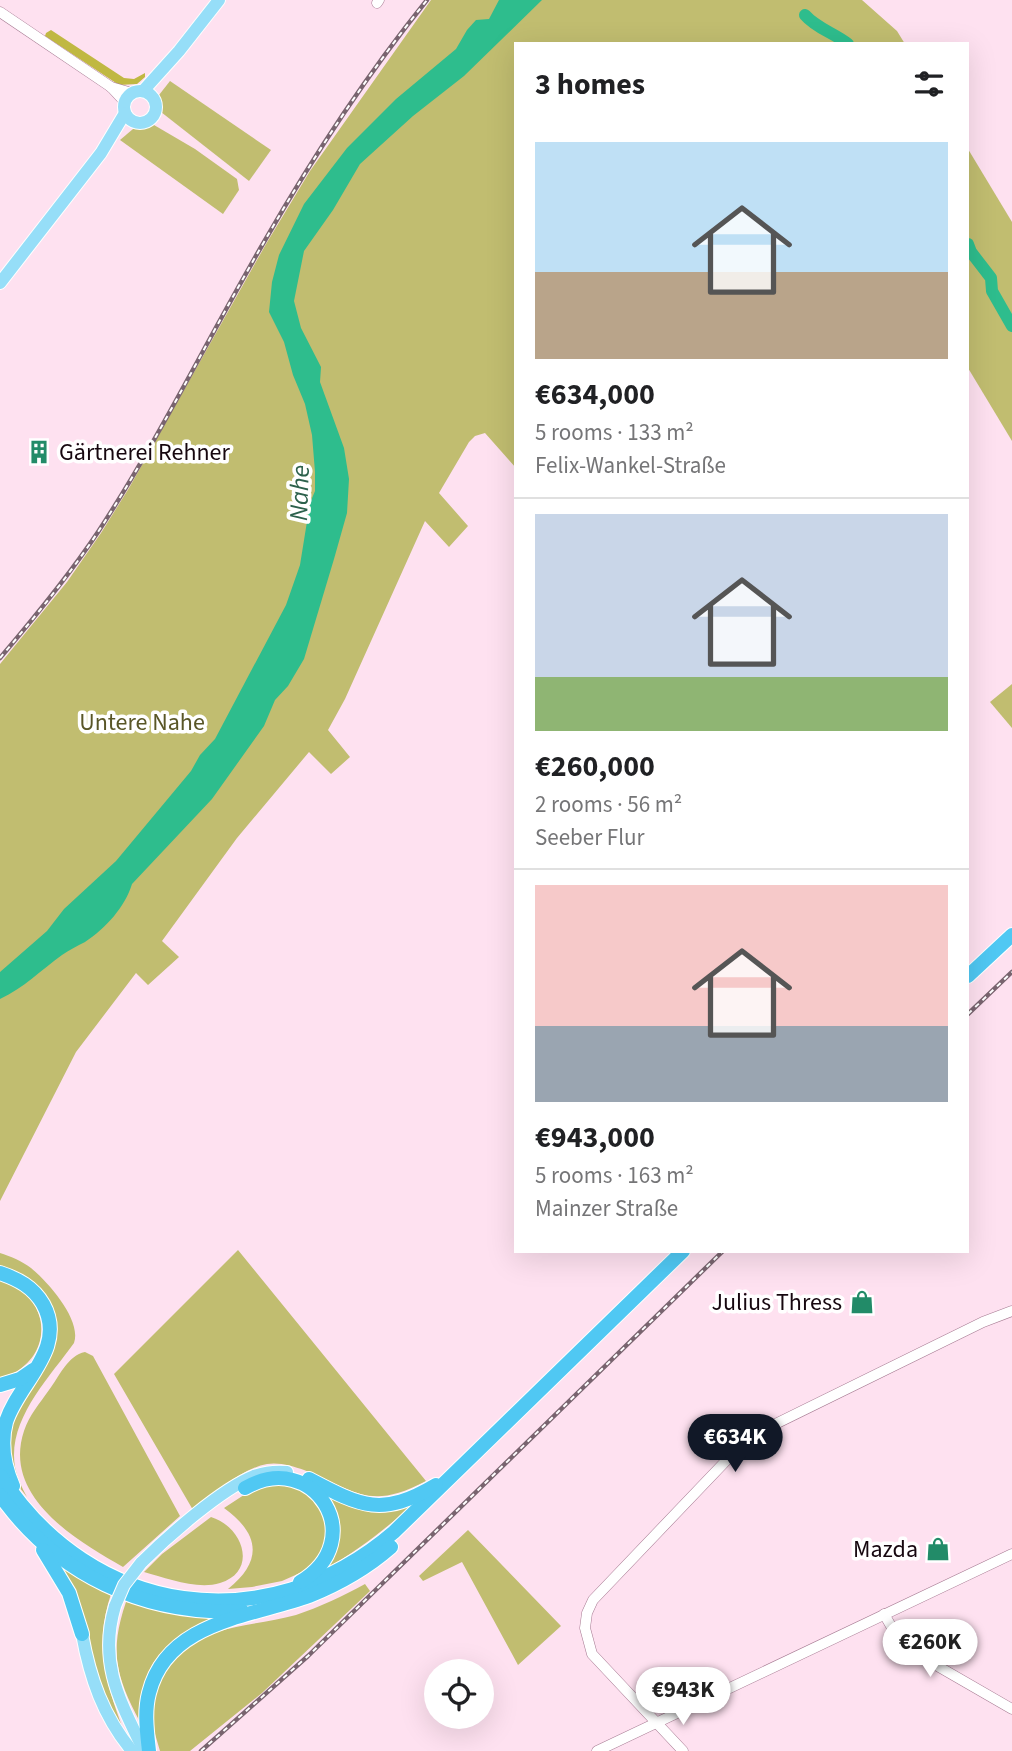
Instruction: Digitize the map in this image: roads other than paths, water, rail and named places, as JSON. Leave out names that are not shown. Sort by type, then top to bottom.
[{"type":"highway","points":[[969,975],[1012,935]]},
{"type":"highway","points":[[969,986],[1012,947]]},
{"type":"highway","points":[[146,1751],[149,1693],[155,1675],[171,1653],[202,1629],[277,1600],[321,1580],[365,1555],[394,1532],[681,1253]]},
{"type":"highway","points":[[0,1475],[24,1509],[46,1533],[71,1553],[114,1578],[174,1597],[212,1601],[306,1597],[337,1584],[387,1551],[694,1253]]},
{"type":"highway","points":[[0,1273],[26,1285],[44,1306],[49,1318],[50,1332],[43,1358],[9,1413],[3,1439],[6,1467],[24,1509]]},
{"type":"highway","points":[[0,1385],[27,1375],[43,1358]]},
{"type":"highway","points":[[287,1472],[308,1478],[354,1502],[378,1505],[410,1499],[453,1475]]},
{"type":"highway","points":[[32,1534],[86,1575],[120,1592],[149,1602],[180,1608],[242,1611],[277,1600],[308,1577],[324,1560],[332,1541],[333,1527],[330,1513],[315,1491],[294,1480],[271,1478],[245,1488]]},
{"type":"highway","points":[[0,1494],[32,1534],[69,1593],[82,1634]]},
{"type":"main road","points":[[0,283],[101,153],[136,103],[158,87],[179,51],[219,0]]},
{"type":"main road","points":[[146,1751],[120,1700],[110,1671],[108,1642],[115,1606],[124,1585],[157,1548],[242,1482],[260,1474],[287,1472]]},
{"type":"main road","points":[[157,1548],[245,1488]]},
{"type":"main road","points":[[82,1634],[97,1693],[114,1728],[132,1751]]},
{"type":"street","points":[[0,12],[136,103]]},
{"type":"street","points":[[683,1751],[659,1722],[592,1654],[585,1628],[587,1613],[601,1590],[742,1444],[767,1427],[983,1322],[1012,1311]]},
{"type":"street","points":[[597,1751],[1012,1555]]},
{"type":"street","points":[[884,1614],[908,1649],[1012,1709]]},
{"type":"waterway","points":[[805,15],[845,42]]},
{"type":"waterway","points":[[969,247],[991,278],[992,291],[1012,326]]},
{"type":"railway","points":[[0,658],[63,581],[98,532],[142,461],[243,278],[301,180],[362,87],[427,0]]},
{"type":"railway","points":[[969,1013],[1012,972]]},
{"type":"railway","points":[[201,1751],[308,1656],[721,1253]]},
{"type":"place","name":"Gärtnerei Rehner","points":[[39,452]]},
{"type":"place","name":"Julius Thress","points":[[862,1302]]},
{"type":"place","name":"Mazda","points":[[938,1549]]},
{"type":"water label","name":"Nahe","points":[[299,493]]},
{"type":"park label","name":"Untere Nahe","points":[[142,722]]}]
